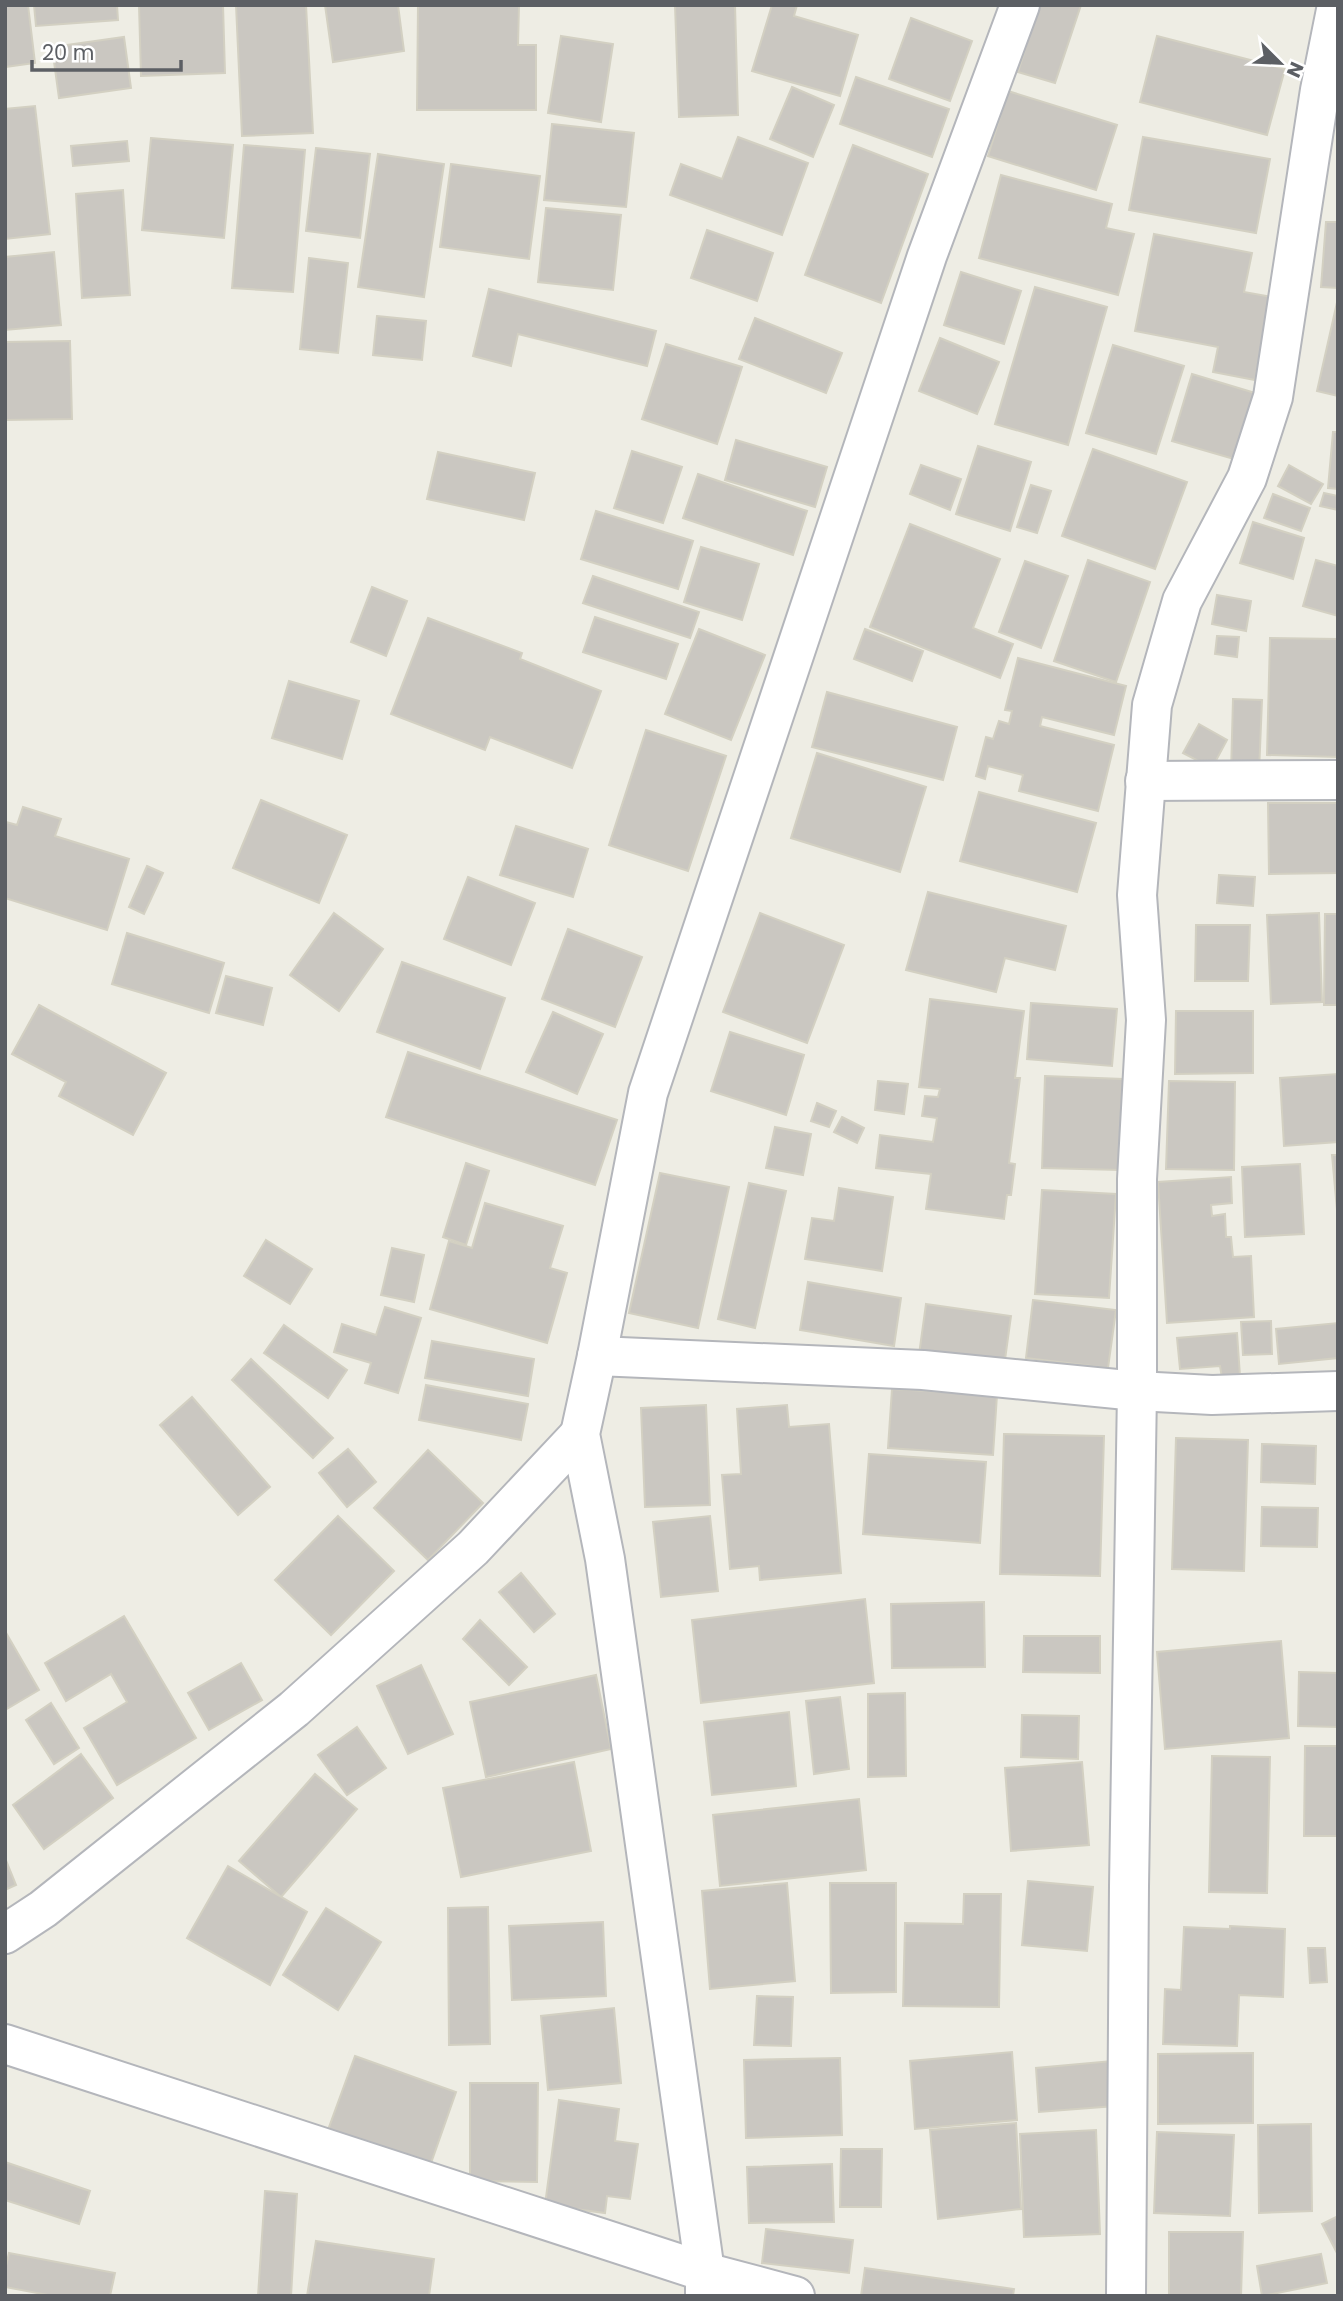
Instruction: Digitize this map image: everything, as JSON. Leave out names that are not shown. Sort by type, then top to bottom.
[{"type":"street","points":[[705,2284],[605,1559],[580,1434],[648,1093],[923,270],[1020,5]]},
{"type":"street","points":[[1126,2296],[1137,1179],[1146,1020],[1137,895],[1145,781],[1152,705],[1182,601],[1247,478],[1273,397],[1320,90],[1337,5]]},
{"type":"street","points":[[1145,781],[1338,780]]},
{"type":"street","points":[[597,1356],[923,1370],[1137,1391],[1212,1395],[1338,1391]]},
{"type":"street","points":[[5,1934],[43,1909],[294,1709],[473,1548],[580,1434]]},
{"type":"street","points":[[5,2044],[705,2284],[795,2296]]},
{"type":"building","points":[[5,5],[28,5],[35,63],[5,67]]},
{"type":"building","points":[[34,5],[117,5],[118,20],[36,26]]},
{"type":"building","points":[[139,5],[223,5],[225,73],[141,76]]},
{"type":"building","points":[[236,5],[306,5],[313,133],[242,136]]},
{"type":"building","points":[[325,5],[398,5],[404,51],[333,62]]},
{"type":"building","points":[[418,5],[519,5],[518,45],[536,45],[536,110],[417,110]]},
{"type":"building","points":[[675,5],[735,5],[738,115],[679,117]]},
{"type":"building","points":[[772,5],[797,5],[794,16],[858,35],[840,96],[752,71]]},
{"type":"building","points":[[1039,5],[1081,5],[1055,83],[1018,72]]},
{"type":"building","points":[[911,18],[972,41],[950,101],[889,79]]},
{"type":"building","points":[[561,36],[613,44],[601,122],[548,113]]},
{"type":"building","points":[[1157,36],[1285,69],[1267,135],[1140,102]]},
{"type":"building","points":[[124,37],[131,88],[59,98],[52,47]]},
{"type":"building","points":[[856,77],[949,109],[932,157],[840,124]]},
{"type":"building","points":[[792,87],[834,105],[813,157],[770,139]]},
{"type":"building","points":[[1008,91],[1117,125],[1096,190],[988,156]]},
{"type":"building","points":[[35,106],[50,234],[5,239],[5,109]]},
{"type":"building","points":[[552,124],[634,133],[626,207],[544,200]]},
{"type":"building","points":[[738,137],[808,163],[782,235],[670,195],[681,164],[722,179]]},
{"type":"building","points":[[1143,137],[1270,159],[1256,233],[1129,210]]},
{"type":"building","points":[[151,138],[233,145],[224,238],[142,230]]},
{"type":"building","points":[[127,141],[129,161],[73,166],[71,146]]},
{"type":"building","points":[[244,145],[305,150],[293,292],[232,288]]},
{"type":"building","points":[[853,145],[928,174],[881,303],[805,275]]},
{"type":"building","points":[[316,148],[370,154],[360,238],[306,231]]},
{"type":"building","points":[[378,154],[444,164],[424,297],[358,287]]},
{"type":"building","points":[[451,164],[540,176],[529,259],[440,247]]},
{"type":"building","points":[[1001,175],[1112,204],[1106,228],[1134,234],[1118,295],[979,258]]},
{"type":"building","points":[[123,190],[130,295],[82,298],[76,194]]},
{"type":"building","points":[[546,208],[621,215],[613,290],[538,282]]},
{"type":"building","points":[[1326,222],[1338,222],[1338,288],[1321,287]]},
{"type":"building","points":[[707,230],[773,253],[757,301],[691,278]]},
{"type":"building","points":[[1154,234],[1252,253],[1244,292],[1272,297],[1255,380],[1213,372],[1218,347],[1135,331]]},
{"type":"building","points":[[54,252],[61,325],[5,330],[5,257]]},
{"type":"building","points":[[309,258],[348,263],[338,353],[300,349]]},
{"type":"building","points":[[961,272],[1021,291],[1004,344],[944,325]]},
{"type":"building","points":[[1035,287],[1107,307],[1068,445],[995,424]]},
{"type":"building","points":[[489,289],[656,331],[647,366],[518,334],[511,366],[473,356]]},
{"type":"building","points":[[1338,298],[1338,396],[1317,391]]},
{"type":"building","points":[[377,316],[426,321],[422,360],[373,355]]},
{"type":"building","points":[[755,318],[842,353],[826,393],[739,359]]},
{"type":"building","points":[[940,338],[999,362],[977,414],[919,391]]},
{"type":"building","points":[[70,341],[72,419],[5,420],[5,342]]},
{"type":"building","points":[[666,344],[742,367],[717,444],[642,419]]},
{"type":"building","points":[[1113,345],[1184,366],[1156,454],[1086,433]]},
{"type":"building","points":[[1192,374],[1255,393],[1234,459],[1172,441]]},
{"type":"building","points":[[1333,432],[1338,432],[1338,489],[1328,488]]},
{"type":"building","points":[[736,440],[827,467],[815,507],[725,480]]},
{"type":"building","points":[[978,446],[1031,462],[1010,531],[956,514]]},
{"type":"building","points":[[1093,449],[1187,482],[1155,569],[1062,536]]},
{"type":"building","points":[[632,451],[682,467],[663,523],[614,508]]},
{"type":"building","points":[[438,452],[535,473],[524,520],[427,499]]},
{"type":"building","points":[[921,465],[961,479],[950,510],[910,494]]},
{"type":"building","points":[[1289,465],[1323,484],[1311,504],[1278,486]]},
{"type":"building","points":[[698,474],[807,511],[793,555],[683,518]]},
{"type":"building","points":[[1031,485],[1051,491],[1037,533],[1017,527]]},
{"type":"building","points":[[1324,493],[1338,496],[1338,510],[1320,506]]},
{"type":"building","points":[[1273,494],[1310,508],[1301,531],[1264,518]]},
{"type":"building","points":[[596,511],[693,541],[678,589],[581,559]]},
{"type":"building","points":[[1253,522],[1304,538],[1293,579],[1240,563]]},
{"type":"building","points":[[910,524],[1000,559],[973,628],[1013,644],[1000,678],[870,627]]},
{"type":"building","points":[[701,547],[759,564],[742,620],[684,602]]},
{"type":"building","points":[[1088,560],[1150,582],[1116,682],[1054,661]]},
{"type":"building","points":[[1316,560],[1338,566],[1338,616],[1303,606]]},
{"type":"building","points":[[1025,561],[1068,576],[1041,648],[999,632]]},
{"type":"building","points":[[593,576],[699,612],[690,638],[583,603]]},
{"type":"building","points":[[372,587],[407,601],[386,656],[351,642]]},
{"type":"building","points":[[1217,595],[1251,601],[1246,631],[1212,624]]},
{"type":"building","points":[[595,617],[678,644],[666,679],[583,652]]},
{"type":"building","points":[[428,618],[522,653],[520,659],[601,691],[572,768],[490,737],[485,750],[391,714]]},
{"type":"building","points":[[699,629],[765,655],[731,740],[665,714]]},
{"type":"building","points":[[865,629],[923,651],[912,681],[854,659]]},
{"type":"building","points":[[1217,636],[1239,637],[1237,657],[1215,654]]},
{"type":"building","points":[[1270,638],[1338,639],[1338,757],[1267,755]]},
{"type":"building","points":[[1018,658],[1126,686],[1114,735],[1042,717],[1040,726],[1114,745],[1098,811],[1019,791],[1023,775],[988,766],[985,779],[976,776],[986,737],[993,739],[999,721],[1009,724],[1012,711],[1005,710]]},
{"type":"building","points":[[289,681],[359,701],[342,759],[272,738]]},
{"type":"building","points":[[827,692],[957,727],[943,780],[812,747]]},
{"type":"building","points":[[1233,699],[1262,700],[1259,773],[1231,773]]},
{"type":"building","points":[[1199,724],[1227,740],[1212,768],[1183,753]]},
{"type":"building","points":[[646,730],[726,756],[688,871],[609,845]]},
{"type":"building","points":[[817,753],[926,787],[900,872],[791,838]]},
{"type":"building","points":[[979,792],[1096,823],[1077,892],[960,861]]},
{"type":"building","points":[[261,800],[347,835],[319,903],[233,868]]},
{"type":"building","points":[[1268,803],[1338,803],[1338,873],[1269,874]]},
{"type":"building","points":[[23,807],[61,819],[55,836],[129,859],[107,930],[5,898],[5,825],[6,822],[17,825]]},
{"type":"building","points":[[516,826],[588,849],[573,897],[500,875]]},
{"type":"building","points":[[147,866],[163,873],[144,914],[129,907]]},
{"type":"building","points":[[1219,875],[1255,877],[1253,906],[1217,903]]},
{"type":"building","points":[[468,877],[535,903],[511,965],[444,939]]},
{"type":"building","points":[[928,892],[1066,926],[1055,970],[1005,958],[996,992],[906,970]]},
{"type":"building","points":[[334,913],[383,949],[339,1011],[290,975]]},
{"type":"building","points":[[760,913],[844,945],[807,1043],[723,1012]]},
{"type":"building","points":[[1319,913],[1322,1002],[1271,1004],[1267,915]]},
{"type":"building","points":[[1325,914],[1338,914],[1338,1005],[1324,1005]]},
{"type":"building","points":[[1196,925],[1250,925],[1248,981],[1195,981]]},
{"type":"building","points":[[568,929],[642,957],[615,1027],[542,999]]},
{"type":"building","points":[[127,933],[224,963],[209,1013],[112,984]]},
{"type":"building","points":[[402,962],[505,998],[480,1069],[377,1032]]},
{"type":"building","points":[[226,976],[272,988],[263,1025],[216,1013]]},
{"type":"building","points":[[930,999],[1024,1011],[1015,1078],[1020,1078],[1009,1163],[1015,1164],[1011,1195],[1007,1195],[1004,1219],[926,1209],[931,1174],[876,1168],[880,1135],[933,1142],[937,1118],[922,1116],[925,1096],[938,1097],[940,1089],[919,1087]]},
{"type":"building","points":[[1031,1003],[1117,1009],[1112,1066],[1027,1059]]},
{"type":"building","points":[[39,1005],[166,1073],[133,1135],[59,1096],[66,1082],[12,1054]]},
{"type":"building","points":[[1176,1011],[1253,1011],[1253,1073],[1175,1074]]},
{"type":"building","points":[[553,1012],[603,1034],[577,1094],[526,1072]]},
{"type":"building","points":[[730,1032],[804,1055],[786,1115],[711,1091]]},
{"type":"building","points":[[408,1052],[617,1120],[595,1185],[386,1117]]},
{"type":"building","points":[[1338,1074],[1338,1142],[1284,1146],[1280,1078]]},
{"type":"building","points":[[1045,1076],[1123,1079],[1120,1170],[1042,1168]]},
{"type":"building","points":[[878,1081],[908,1084],[904,1114],[875,1110]]},
{"type":"building","points":[[1169,1081],[1235,1082],[1234,1170],[1166,1169]]},
{"type":"building","points":[[817,1103],[836,1111],[829,1127],[811,1121]]},
{"type":"building","points":[[842,1117],[864,1128],[857,1143],[834,1132]]},
{"type":"building","points":[[775,1127],[811,1134],[803,1175],[766,1168]]},
{"type":"building","points":[[1332,1155],[1338,1155],[1338,1221]]},
{"type":"building","points":[[466,1163],[489,1171],[466,1245],[443,1237]]},
{"type":"building","points":[[1300,1164],[1304,1234],[1245,1237],[1242,1167]]},
{"type":"building","points":[[660,1173],[729,1187],[698,1328],[629,1313]]},
{"type":"building","points":[[1231,1177],[1232,1203],[1211,1205],[1212,1216],[1225,1214],[1226,1237],[1231,1237],[1233,1257],[1251,1256],[1254,1317],[1167,1323],[1158,1182]]},
{"type":"building","points":[[749,1183],[786,1191],[755,1328],[718,1319]]},
{"type":"building","points":[[839,1188],[893,1197],[882,1271],[805,1259],[812,1218],[834,1221]]},
{"type":"building","points":[[1042,1190],[1116,1194],[1109,1298],[1035,1294]]},
{"type":"building","points":[[485,1203],[563,1226],[550,1268],[567,1273],[547,1343],[430,1309],[449,1241],[472,1248]]},
{"type":"building","points":[[266,1240],[312,1269],[290,1304],[244,1276]]},
{"type":"building","points":[[392,1248],[424,1255],[414,1302],[381,1295]]},
{"type":"building","points":[[808,1282],[901,1298],[894,1346],[800,1330]]},
{"type":"building","points":[[1033,1300],[1116,1310],[1108,1368],[1026,1358]]},
{"type":"building","points":[[926,1304],[1011,1316],[1003,1374],[918,1362]]},
{"type":"building","points":[[385,1307],[421,1318],[398,1393],[365,1383],[371,1363],[334,1352],[342,1324],[376,1335]]},
{"type":"building","points":[[1271,1321],[1272,1354],[1243,1355],[1241,1322]]},
{"type":"building","points":[[1338,1323],[1338,1358],[1279,1364],[1276,1329]]},
{"type":"building","points":[[284,1325],[347,1370],[328,1398],[264,1353]]},
{"type":"building","points":[[1237,1333],[1240,1376],[1222,1378],[1220,1366],[1180,1369],[1177,1338]]},
{"type":"building","points":[[432,1341],[534,1359],[528,1396],[425,1378]]},
{"type":"building","points":[[251,1359],[333,1438],[313,1458],[232,1380]]},
{"type":"building","points":[[426,1385],[528,1404],[521,1440],[419,1420]]},
{"type":"building","points":[[892,1389],[997,1395],[993,1455],[888,1448]]},
{"type":"building","points":[[192,1397],[270,1487],[238,1515],[160,1425]]},
{"type":"building","points":[[706,1405],[710,1505],[645,1507],[641,1408]]},
{"type":"building","points":[[787,1405],[789,1427],[829,1424],[841,1573],[760,1580],[759,1566],[730,1569],[722,1475],[741,1474],[737,1409]]},
{"type":"building","points":[[1004,1434],[1104,1436],[1100,1576],[1000,1574]]},
{"type":"building","points":[[1176,1438],[1248,1440],[1244,1571],[1172,1569]]},
{"type":"building","points":[[1262,1444],[1316,1446],[1315,1484],[1261,1482]]},
{"type":"building","points":[[348,1449],[376,1482],[347,1507],[319,1473]]},
{"type":"building","points":[[428,1450],[483,1503],[428,1560],[374,1508]]},
{"type":"building","points":[[869,1454],[986,1462],[980,1543],[863,1534]]},
{"type":"building","points":[[1262,1507],[1318,1508],[1317,1547],[1261,1546]]},
{"type":"building","points":[[338,1516],[394,1571],[331,1635],[275,1580]]},
{"type":"building","points":[[710,1516],[718,1591],[661,1597],[653,1522]]},
{"type":"building","points":[[521,1573],[555,1614],[534,1632],[499,1592]]},
{"type":"building","points":[[865,1599],[874,1683],[701,1703],[692,1620]]},
{"type":"building","points":[[984,1602],[985,1667],[892,1668],[891,1604]]},
{"type":"building","points":[[124,1616],[196,1738],[117,1785],[84,1728],[127,1702],[111,1674],[66,1701],[45,1663]]},
{"type":"building","points":[[480,1620],[527,1667],[509,1685],[463,1639]]},
{"type":"building","points":[[5,1631],[39,1690],[5,1710]]},
{"type":"building","points":[[1024,1636],[1100,1636],[1100,1673],[1023,1672]]},
{"type":"building","points":[[1281,1641],[1289,1738],[1165,1749],[1157,1652]]},
{"type":"building","points":[[241,1663],[262,1700],[209,1730],[188,1693]]},
{"type":"building","points":[[421,1665],[453,1734],[408,1754],[377,1686]]},
{"type":"building","points":[[1299,1672],[1338,1673],[1338,1727],[1298,1726]]},
{"type":"building","points":[[596,1675],[611,1749],[486,1777],[470,1702]]},
{"type":"building","points":[[905,1693],[906,1776],[868,1777],[868,1694]]},
{"type":"building","points":[[840,1697],[849,1769],[814,1774],[806,1701]]},
{"type":"building","points":[[51,1703],[79,1748],[54,1764],[26,1720]]},
{"type":"building","points":[[789,1712],[796,1786],[712,1795],[704,1722]]},
{"type":"building","points":[[1022,1715],[1079,1716],[1078,1759],[1021,1757]]},
{"type":"building","points":[[357,1727],[386,1768],[347,1795],[318,1755]]},
{"type":"building","points":[[1305,1746],[1338,1746],[1338,1836],[1304,1836]]},
{"type":"building","points":[[81,1754],[113,1798],[44,1849],[13,1805]]},
{"type":"building","points":[[1212,1756],[1270,1757],[1267,1893],[1209,1892]]},
{"type":"building","points":[[574,1762],[591,1851],[461,1877],[443,1788]]},
{"type":"building","points":[[1082,1762],[1089,1845],[1011,1851],[1005,1768]]},
{"type":"building","points":[[315,1774],[357,1809],[281,1897],[239,1861]]},
{"type":"building","points":[[859,1799],[866,1870],[720,1886],[713,1815]]},
{"type":"building","points":[[5,1858],[16,1885],[5,1890]]},
{"type":"building","points":[[228,1866],[307,1912],[270,1985],[187,1938]]},
{"type":"building","points":[[1028,1881],[1093,1887],[1087,1951],[1022,1945]]},
{"type":"building","points":[[787,1883],[795,1981],[710,1989],[702,1891]]},
{"type":"building","points":[[830,1883],[896,1883],[896,1992],[831,1993]]},
{"type":"building","points":[[964,1894],[1001,1894],[999,2007],[903,2006],[905,1923],[963,1924]]},
{"type":"building","points":[[488,1907],[490,2044],[449,2045],[448,1908]]},
{"type":"building","points":[[326,1908],[381,1942],[338,2010],[283,1975]]},
{"type":"building","points":[[603,1922],[606,1996],[512,2000],[509,1926]]},
{"type":"building","points":[[1230,1926],[1285,1929],[1283,1997],[1239,1995],[1237,2046],[1163,2044],[1165,1989],[1181,1990],[1184,1927],[1230,1929]]},
{"type":"building","points":[[1308,1948],[1325,1948],[1327,1982],[1310,1983]]},
{"type":"building","points":[[757,1996],[793,1997],[791,2046],[754,2045]]},
{"type":"building","points":[[614,2008],[621,2083],[548,2090],[541,2016]]},
{"type":"building","points":[[1012,2052],[1017,2120],[915,2129],[910,2061]]},
{"type":"building","points":[[1253,2053],[1253,2123],[1158,2124],[1158,2054]]},
{"type":"building","points":[[355,2056],[456,2092],[430,2166],[328,2130]]},
{"type":"building","points":[[840,2058],[842,2135],[746,2138],[744,2060]]},
{"type":"building","points":[[1112,2061],[1115,2106],[1039,2112],[1036,2068]]},
{"type":"building","points":[[470,2083],[538,2083],[537,2182],[470,2181]]},
{"type":"building","points":[[559,2100],[619,2109],[615,2141],[638,2144],[630,2199],[607,2196],[605,2213],[545,2205]]},
{"type":"building","points":[[1016,2123],[1021,2209],[938,2219],[930,2130]]},
{"type":"building","points":[[1311,2124],[1312,2211],[1259,2213],[1258,2125]]},
{"type":"building","points":[[1096,2130],[1100,2234],[1024,2237],[1020,2134]]},
{"type":"building","points":[[1157,2132],[1234,2135],[1230,2216],[1154,2213]]},
{"type":"building","points":[[841,2149],[882,2149],[881,2207],[840,2207]]},
{"type":"building","points":[[5,2162],[90,2191],[79,2224],[5,2200]]},
{"type":"building","points":[[832,2164],[834,2222],[749,2223],[747,2167]]},
{"type":"building","points":[[265,2191],[297,2194],[291,2296],[258,2296]]},
{"type":"building","points":[[1338,2216],[1338,2255],[1322,2224]]},
{"type":"building","points":[[766,2229],[853,2240],[849,2273],[762,2263]]},
{"type":"building","points":[[1169,2232],[1243,2232],[1241,2296],[1169,2296]]},
{"type":"building","points":[[316,2241],[434,2259],[429,2296],[307,2296]]},
{"type":"building","points":[[9,2253],[115,2273],[110,2296],[53,2296],[5,2287]]},
{"type":"building","points":[[1321,2254],[1327,2283],[1262,2296],[1257,2266]]},
{"type":"building","points":[[865,2268],[1014,2289],[1013,2296],[861,2296]]}]
